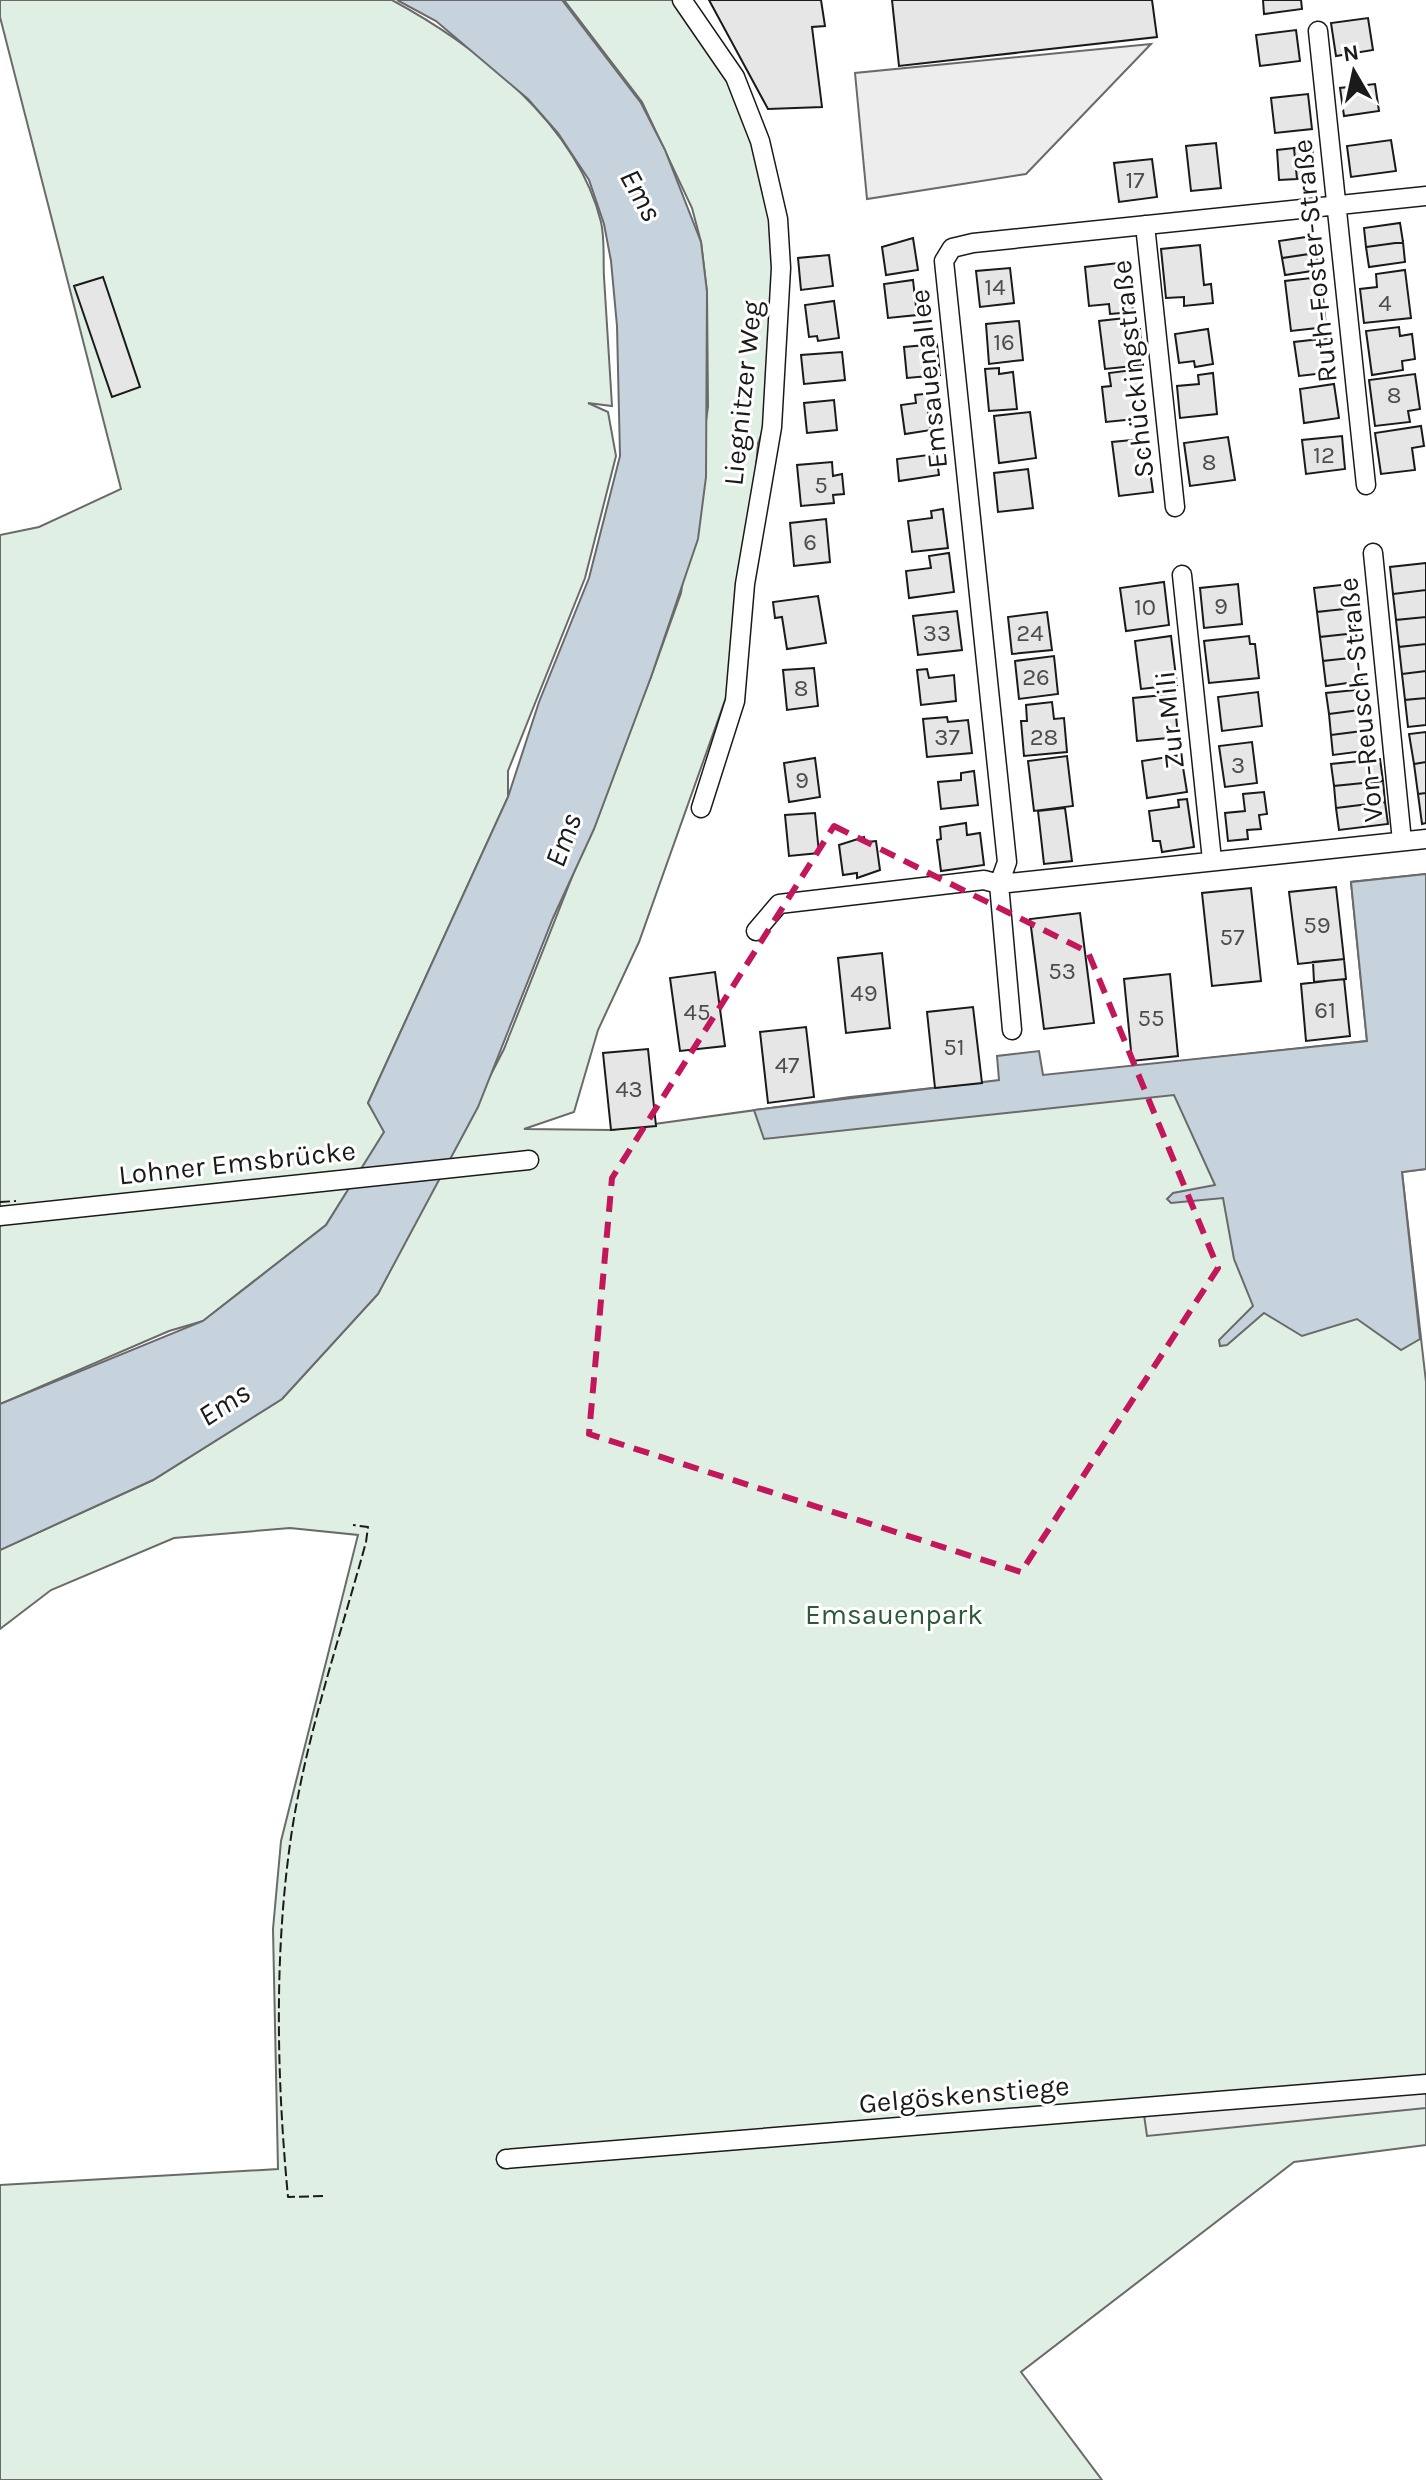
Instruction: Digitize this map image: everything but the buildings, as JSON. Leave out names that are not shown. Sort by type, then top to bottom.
[{"type":"street","name":"Liegnitzer Weg","points":[[682,0],[735,77],[760,141],[778,219],[781,268],[772,427],[745,584],[735,701],[701,808]]},
{"type":"street","name":"Ruth-Foster-Straße","points":[[1318,31],[1366,485]]},
{"type":"street","name":"Emsauenallee","points":[[1012,1030],[999,884],[1007,862],[944,261],[952,248],[973,243],[1426,196]]},
{"type":"street","name":"Schückingstraße","points":[[1145,225],[1175,507]]},
{"type":"street","name":"Von-Reusch-Straße","points":[[1373,553],[1402,841]]},
{"type":"street","name":"Zur Mili","points":[[1182,575],[1212,860]]},
{"type":"street","points":[[756,931],[779,904],[984,880],[999,884],[1426,839]]},
{"type":"street","name":"Lohner Emsbrücke","points":[[1,1216],[529,1160]]},
{"type":"street","name":"Gelgöskenstiege","points":[[506,2159],[1426,2084]]},
{"type":"highlighted area","points":[[834,826],[1088,952],[1218,1268],[1021,1572],[589,1434],[612,1178]]},
{"type":"green space","points":[[0,0],[392,0],[457,40],[519,92],[547,121],[570,152],[589,186],[603,235],[612,406],[588,403],[608,412],[616,456],[585,578],[508,771],[508,797],[368,1103],[385,1131],[326,1225],[203,1321],[169,1331],[0,1404],[0,535],[39,527],[121,489],[0,17]]},
{"type":"green space","name":"Emsauenpark","points":[[564,0],[674,0],[729,81],[753,144],[772,220],[774,268],[766,423],[758,443],[750,545],[729,689],[639,942],[598,1030],[574,1112],[524,1129],[611,1130],[850,1097],[1367,1041],[1351,882],[1426,874],[1426,1169],[1402,1172],[1426,1382],[1426,2145],[1294,2162],[1021,2372],[1102,2480],[0,2480],[0,2185],[278,2169],[273,1929],[281,1841],[358,1535],[290,1528],[174,1538],[51,1590],[0,1629],[0,1550],[153,1480],[282,1399],[378,1294],[504,1049],[651,677],[681,593],[708,407],[707,292],[701,242],[692,208],[642,102]]},
{"type":"shaded area","points":[[1151,44],[1026,174],[867,199],[855,73]]},
{"type":"shaded area","points":[[1426,2089],[1426,2108],[1147,2136],[1144,2115]]},
{"type":"water","name":"Ems","points":[[397,0],[562,0],[641,103],[665,150],[701,242],[707,292],[706,477],[698,539],[594,829],[553,918],[478,1107],[378,1294],[282,1399],[153,1480],[0,1550],[0,1404],[203,1321],[326,1225],[384,1132],[368,1103],[508,797],[539,702],[589,578],[620,456],[617,326],[604,224],[589,180],[558,133],[528,99],[436,21]]},
{"type":"water","points":[[1426,874],[1426,1169],[1402,1172],[1420,1339],[1401,1350],[1357,1319],[1302,1336],[1264,1313],[1227,1345],[1220,1346],[1219,1340],[1253,1306],[1234,1259],[1223,1198],[1171,1203],[1167,1199],[1173,1193],[1215,1185],[1174,1095],[764,1139],[754,1110],[999,1080],[997,1056],[1039,1051],[1043,1075],[1367,1041],[1351,882]]},
{"type":"fence","points":[[0,1202],[16,1201]]},
{"type":"fence","points":[[323,2196],[288,2197],[281,2109],[279,1976],[285,1888],[296,1806],[323,1692],[366,1542],[368,1527],[353,1525]]}]
